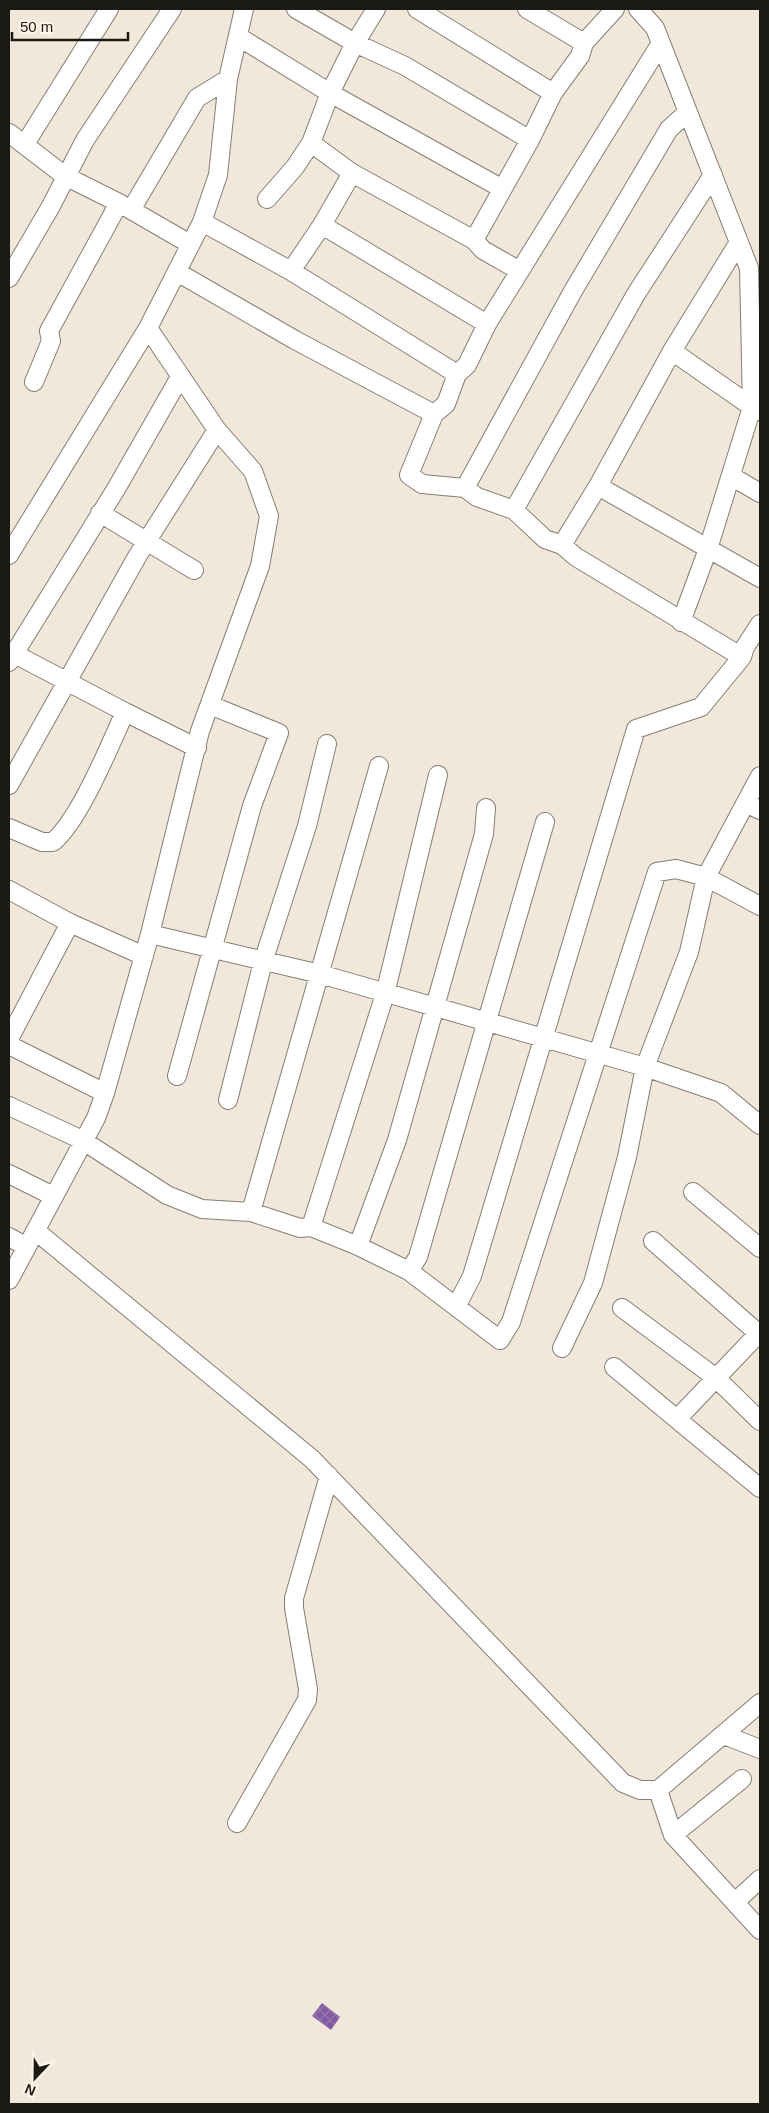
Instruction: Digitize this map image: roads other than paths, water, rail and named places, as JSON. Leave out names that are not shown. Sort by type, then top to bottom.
[{"type":"street","points":[[25,144],[109,9]]},
{"type":"street","points":[[11,270],[51,206],[85,140],[172,9]]},
{"type":"street","points":[[9,555],[148,328],[202,222],[218,176],[228,79],[244,9]]},
{"type":"street","points":[[296,9],[355,42],[405,66],[530,140]]},
{"type":"street","points":[[267,199],[295,167],[311,143],[330,93],[355,42],[376,9]]},
{"type":"street","points":[[417,9],[553,93]]},
{"type":"street","points":[[528,9],[584,43]]},
{"type":"street","points":[[474,240],[501,188],[530,140],[553,93],[580,56],[584,43],[615,9]]},
{"type":"street","points":[[638,9],[655,28],[749,268],[755,298],[756,410],[731,476],[708,549],[681,622]]},
{"type":"street","points":[[238,37],[330,93],[501,188]]},
{"type":"street","points":[[661,43],[487,324],[467,365],[457,374],[446,404],[434,414],[409,475],[422,484],[466,488],[477,497],[514,510],[545,539],[562,545],[576,558],[681,622],[742,656]]},
{"type":"street","points":[[34,382],[52,341],[49,331],[125,206],[197,98],[228,79]]},
{"type":"street","points":[[466,488],[578,282],[669,129],[688,112]]},
{"type":"street","points":[[9,133],[65,176],[125,206],[190,244]]},
{"type":"street","points":[[311,143],[352,173],[474,240],[483,250],[520,271]]},
{"type":"street","points":[[291,271],[322,225],[352,173]]},
{"type":"street","points":[[514,510],[636,294],[712,175]]},
{"type":"street","points":[[202,222],[291,271],[457,374]]},
{"type":"street","points":[[322,225],[487,324]]},
{"type":"street","points":[[562,545],[598,486],[672,351],[739,242]]},
{"type":"street","points":[[177,272],[295,340],[434,414]]},
{"type":"street","points":[[9,1280],[82,1140],[96,1118],[105,1093],[150,934],[197,748],[210,705],[260,566],[269,516],[253,471],[217,430],[148,328]]},
{"type":"street","points":[[672,351],[756,410]]},
{"type":"street","points":[[180,377],[100,514],[10,656],[197,748]]},
{"type":"street","points":[[9,786],[146,541],[217,430]]},
{"type":"street","points":[[731,476],[760,493]]},
{"type":"street","points":[[598,486],[760,578]]},
{"type":"street","points":[[100,514],[194,570]]},
{"type":"street","points":[[456,1307],[472,1276],[636,729],[701,707],[742,656],[745,647],[760,624]]},
{"type":"street","points":[[178,1076],[252,806],[278,732],[210,705]]},
{"type":"street","points":[[9,828],[42,842],[53,842],[60,837],[73,817],[126,712]]},
{"type":"street","points":[[228,1100],[263,962],[307,826],[327,744]]},
{"type":"street","points":[[251,1212],[379,766]]},
{"type":"street","points":[[311,1227],[385,994],[438,775]]},
{"type":"street","points":[[562,1348],[593,1283],[627,1157],[645,1067],[689,952],[706,877],[753,807],[760,776]]},
{"type":"street","points":[[358,1246],[397,1140],[484,834],[486,808]]},
{"type":"street","points":[[408,1271],[418,1257],[488,1024],[545,822]]},
{"type":"street","points":[[9,1106],[82,1140],[167,1195],[202,1209],[251,1212],[300,1228],[311,1227],[358,1246],[408,1271],[500,1340],[511,1322],[657,872],[676,869],[706,877],[760,906]]},
{"type":"street","points":[[9,890],[70,923],[144,956]]},
{"type":"street","points":[[9,1039],[70,923]]},
{"type":"street","points":[[150,934],[320,974],[488,1024],[645,1067],[721,1093],[760,1125]]},
{"type":"street","points":[[9,1045],[105,1093]]},
{"type":"street","points":[[9,1174],[53,1196]]},
{"type":"street","points":[[693,1192],[760,1248]]},
{"type":"street","points":[[36,1231],[297,1446],[623,1783],[640,1790],[658,1790],[760,1703]]},
{"type":"street","points":[[9,1237],[27,1247]]},
{"type":"street","points":[[653,1241],[760,1333],[677,1419]]},
{"type":"street","points":[[622,1308],[716,1378],[760,1421]]},
{"type":"street","points":[[614,1368],[760,1488]]},
{"type":"street","points":[[237,1823],[307,1700],[308,1689],[294,1608],[294,1598],[328,1476]]},
{"type":"street","points":[[724,1735],[760,1749]]},
{"type":"street","points":[[673,1835],[742,1780]]},
{"type":"street","points":[[658,1790],[673,1835],[760,1930]]},
{"type":"street","points":[[735,1902],[760,1879]]}]
